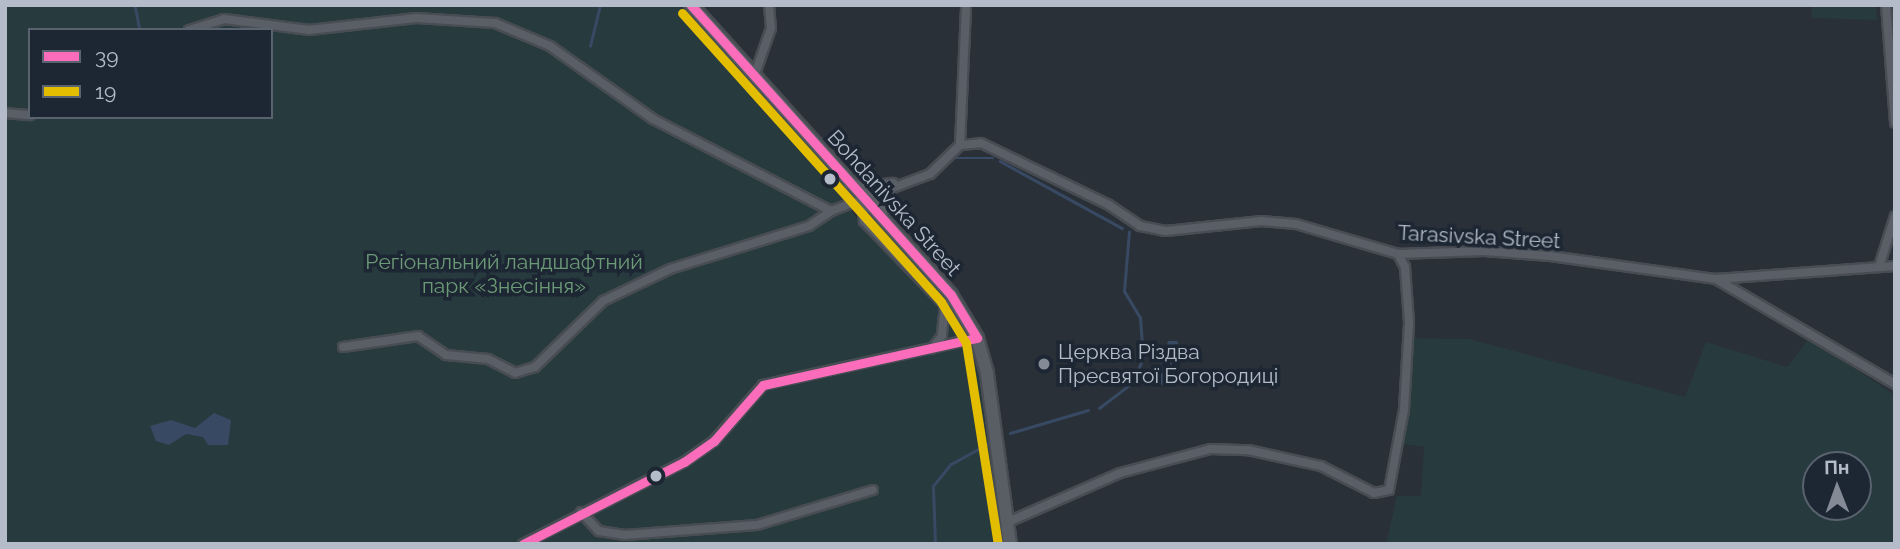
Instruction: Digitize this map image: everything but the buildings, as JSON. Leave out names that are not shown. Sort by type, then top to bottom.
[{"type":"main road","name":"Bohdanivska Street","points":[[691,5],[951,295],[977,338],[987,374],[1010,544]]},
{"type":"main road","points":[[850,183],[860,188],[892,185]]},
{"type":"main road","points":[[882,219],[879,201],[892,185]]},
{"type":"street","points":[[755,74],[771,28],[769,5]]},
{"type":"street","points":[[343,347],[418,336],[446,355],[488,359],[515,373],[535,367],[604,301],[625,290],[670,269],[808,226],[831,211],[892,185],[930,174],[960,145],[966,5]]},
{"type":"street","points":[[1886,5],[1895,123]]},
{"type":"street","points":[[195,28],[224,19],[309,30],[416,18],[495,23],[550,46],[653,118],[831,211]]},
{"type":"street","points":[[5,113],[28,114]]},
{"type":"street","name":"Tarasivska Street","points":[[960,145],[999,149],[1140,226],[1166,231],[1261,221],[1296,224],[1398,254],[1484,251],[1716,279],[1895,266]]},
{"type":"street","points":[[863,198],[864,221],[945,305],[942,336],[931,350]]},
{"type":"street","points":[[1879,267],[1895,216]]},
{"type":"street","points":[[1008,522],[1120,473],[1211,449],[1248,450],[1321,466],[1374,493],[1389,490],[1404,410],[1409,322],[1405,267],[1398,254]]},
{"type":"street","points":[[1716,279],[1895,384]]},
{"type":"street","points":[[523,544],[581,512],[684,463],[714,441],[763,385],[977,338]]},
{"type":"street","points":[[581,512],[599,531],[625,535],[757,524],[873,489]]},
{"type":"green space","name":"Регіональний ландшафтний парк «Знесіння»","points":[[5,5],[679,5],[828,174],[862,227],[958,322],[977,365],[1003,544],[5,544]]},
{"type":"green space","points":[[1811,5],[1876,5],[1877,20],[1812,18]]},
{"type":"green space","points":[[1410,338],[1469,339],[1685,397],[1706,342],[1787,367],[1809,339],[1895,395],[1895,544],[1386,544],[1397,496],[1421,496],[1424,447],[1404,444]]},
{"type":"water","points":[[1168,341],[1177,341],[1182,351],[1174,374],[1163,386],[1156,379]]},
{"type":"water","points":[[214,413],[231,420],[228,445],[208,445],[203,437],[186,434],[169,445],[156,441],[150,426],[171,420],[195,428]]},
{"type":"waterway","points":[[135,5],[140,28]]},
{"type":"waterway","points":[[590,46],[600,5]]},
{"type":"waterway","points":[[952,158],[993,158]]},
{"type":"waterway","points":[[1000,161],[1122,228]]},
{"type":"waterway","points":[[1099,408],[1132,383],[1143,358],[1140,318],[1124,291],[1129,232]]},
{"type":"waterway","points":[[1010,433],[1088,410]]},
{"type":"waterway","points":[[935,544],[933,486],[951,464],[991,442]]},
{"type":"transit line","name":"39","points":[[691,5],[951,295],[977,338]]},
{"type":"transit line","name":"19","points":[[682,13],[941,302],[966,343],[998,544]]},
{"type":"transit line","name":"39","points":[[523,544],[684,462],[714,441],[763,385],[977,338]]},
{"type":"place","name":"Церква Різдва Пресвятої Богородиці","points":[[1044,364]]}]
